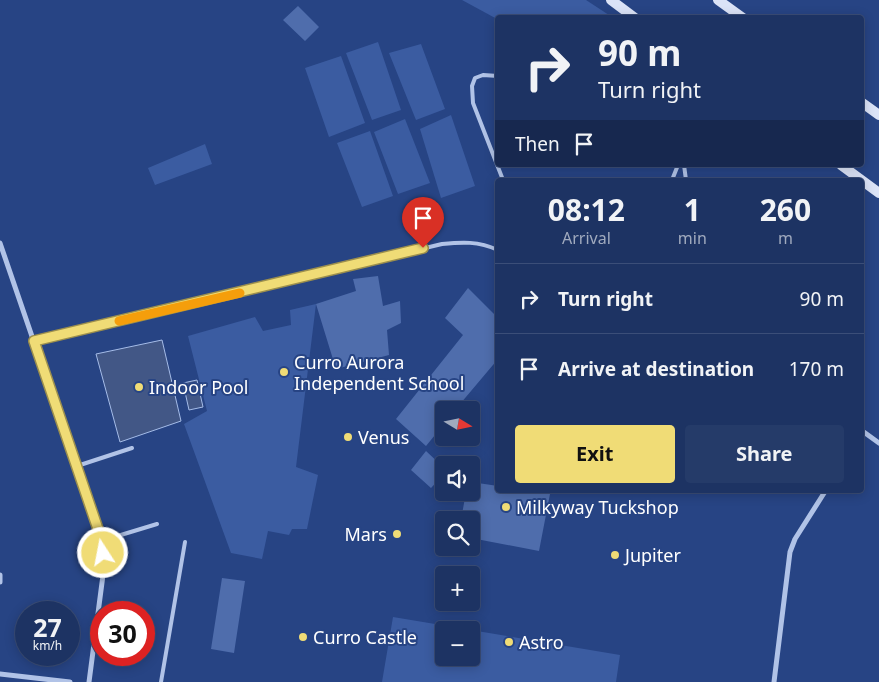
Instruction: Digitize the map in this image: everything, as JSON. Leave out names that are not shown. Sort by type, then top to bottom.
[{"type":"main road","points":[[611,0],[631,15]]},
{"type":"main road","points":[[718,0],[739,15]]},
{"type":"main road","points":[[864,104],[879,115]]},
{"type":"main road","points":[[843,167],[858,178]]},
{"type":"main road","points":[[864,182],[879,193]]},
{"type":"street","points":[[0,243],[77,466],[100,541],[103,575],[89,682]]},
{"type":"street","points":[[864,433],[879,443]]},
{"type":"street","points":[[774,682],[790,552],[795,539],[824,493]]},
{"type":"street","points":[[0,576],[0,582]]},
{"type":"street","points":[[0,674],[70,682]]},
{"type":"lane","points":[[495,76],[483,75],[475,78],[472,86],[473,103],[495,159]]},
{"type":"lane","points":[[34,341],[442,244],[466,241],[480,243],[495,249]]},
{"type":"lane","points":[[77,466],[132,448]]},
{"type":"lane","points":[[100,541],[157,524]]},
{"type":"lane","points":[[161,682],[185,542]]},
{"type":"shaded area","points":[[462,0],[586,0],[609,15],[495,15],[495,18]]},
{"type":"shaded area","points":[[378,42],[401,110],[372,120],[346,53]]},
{"type":"shaded area","points":[[421,44],[445,109],[416,120],[389,53]]},
{"type":"shaded area","points":[[341,56],[365,123],[329,137],[305,68]]},
{"type":"shaded area","points":[[451,115],[475,186],[441,198],[420,129]]},
{"type":"shaded area","points":[[405,119],[430,183],[398,194],[374,132]]},
{"type":"shaded area","points":[[370,131],[393,196],[362,207],[337,143]]},
{"type":"shaded area","points":[[205,144],[212,164],[155,185],[148,168]]},
{"type":"shaded area","points":[[316,304],[296,467],[318,475],[307,529],[292,529],[289,535],[268,531],[262,559],[231,553],[184,424],[207,411],[188,336],[255,317],[263,331],[291,325],[290,310]]},
{"type":"shaded area","name":"Indoor Pool","points":[[162,340],[181,421],[120,442],[96,354]]},
{"type":"shaded area","points":[[197,380],[203,407],[189,410],[183,383]]},
{"type":"shaded area","name":"Astro","points":[[393,617],[435,624],[435,666],[480,666],[480,632],[620,655],[616,682],[382,682]]},
{"type":"building","points":[[298,6],[319,27],[305,41],[283,20]]},
{"type":"building","points":[[378,276],[383,306],[400,301],[401,323],[387,330],[389,355],[336,369],[316,304],[356,291],[353,279]]},
{"type":"building","points":[[468,288],[495,315],[495,363],[463,401],[435,401],[435,435],[426,446],[396,419],[463,335],[445,318]]},
{"type":"building","points":[[426,451],[435,460],[435,484],[431,488],[411,470]]},
{"type":"building","name":"Milkyway Tuckshop","points":[[480,483],[495,486],[495,493],[550,494],[539,551],[480,540],[480,511],[463,511],[464,501],[480,501]]},
{"type":"building","points":[[222,578],[245,581],[234,653],[211,649]]},
{"type":"slow traffic","points":[[119,321],[240,293]]},
{"type":"place","name":"Curro Aurora Independent School","points":[[284,372]]},
{"type":"place","name":"Indoor Pool","points":[[139,387]]},
{"type":"place","name":"Venus","points":[[348,437]]},
{"type":"place","name":"Milkyway Tuckshop","points":[[506,507]]},
{"type":"place","name":"Mars","points":[[397,534]]},
{"type":"place","name":"Jupiter","points":[[615,555]]},
{"type":"place","name":"Curro Castle","points":[[303,637]]},
{"type":"place","name":"Astro","points":[[509,642]]},
{"type":"route","points":[[103,553],[99,532],[34,341],[423,248]]}]
